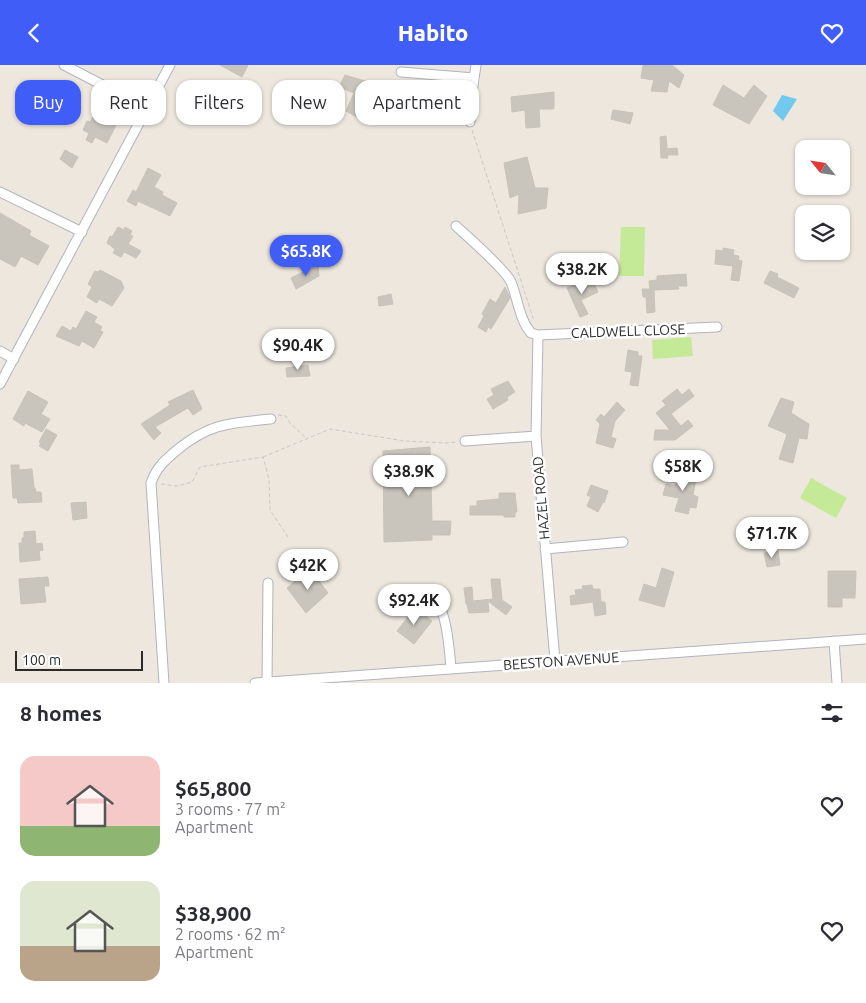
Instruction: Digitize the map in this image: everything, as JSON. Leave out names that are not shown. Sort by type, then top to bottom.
[{"type":"street","points":[[64,65],[92,80]]},
{"type":"street","points":[[162,80],[170,65]]},
{"type":"street","points":[[401,72],[474,78],[476,65]]},
{"type":"street","points":[[0,385],[139,125]]},
{"type":"street","points":[[0,192],[82,233]]},
{"type":"street","points":[[456,226],[510,281],[527,329],[531,333],[538,335]]},
{"type":"street","name":"CALDWELL CLOSE","points":[[538,335],[717,327]]},
{"type":"street","name":"HAZEL ROAD","points":[[538,335],[536,436],[555,661]]},
{"type":"street","points":[[0,351],[14,359]]},
{"type":"street","points":[[164,683],[151,483],[155,473],[163,462],[194,437],[208,429],[229,424],[271,419]]},
{"type":"street","points":[[465,441],[536,436]]},
{"type":"street","points":[[546,549],[623,542]]},
{"type":"street","points":[[267,682],[268,583]]},
{"type":"street","points":[[419,597],[438,605],[441,611],[450,646],[451,669]]},
{"type":"street","name":"BEESTON AVENUE","points":[[255,683],[335,680],[451,669],[866,639]]},
{"type":"street","points":[[834,641],[837,683]]},
{"type":"path","points":[[471,125],[538,335]]},
{"type":"path","points":[[271,419],[279,414],[286,416],[290,423],[306,439]]},
{"type":"path","points":[[151,483],[177,486],[192,482],[200,467],[263,457],[330,429],[405,441],[446,443],[465,441]]},
{"type":"path","points":[[263,457],[269,479],[270,510],[288,537]]},
{"type":"green space","points":[[621,227],[645,227],[644,276],[619,276]]},
{"type":"green space","points":[[691,337],[693,356],[653,359],[652,340]]},
{"type":"green space","points":[[811,478],[847,498],[836,518],[800,498]]},
{"type":"water","points":[[782,95],[797,99],[783,121],[773,111]]},
{"type":"building","points":[[220,65],[248,65],[242,77]]},
{"type":"building","points":[[643,65],[672,65],[684,75],[679,88],[669,81],[667,92],[651,91],[654,80],[641,78]]},
{"type":"building","points":[[345,75],[362,80],[355,80],[355,116],[346,111],[354,93],[345,89],[345,80],[342,80]]},
{"type":"building","points":[[723,85],[744,98],[754,85],[767,96],[749,124],[713,105]]},
{"type":"building","points":[[554,92],[554,109],[539,109],[540,127],[526,128],[525,110],[512,112],[511,97]]},
{"type":"building","points":[[613,110],[633,113],[630,124],[611,119]]},
{"type":"building","points":[[91,120],[91,125],[116,125],[107,143],[95,137],[92,143],[86,140],[89,133],[83,130],[87,121],[90,122]]},
{"type":"building","points":[[666,136],[667,149],[677,148],[678,155],[667,155],[668,158],[661,158],[660,137]]},
{"type":"building","points":[[65,150],[78,157],[72,168],[60,159]]},
{"type":"building","points":[[527,157],[535,188],[548,188],[546,208],[518,214],[519,194],[510,198],[504,163]]},
{"type":"building","points":[[148,168],[161,175],[154,187],[163,192],[162,195],[177,203],[170,216],[138,201],[136,206],[127,201],[133,190],[136,192]]},
{"type":"building","points":[[0,213],[31,231],[29,235],[49,246],[38,265],[21,256],[15,267],[0,259]]},
{"type":"building","points":[[118,227],[124,230],[125,227],[132,231],[130,235],[133,236],[128,244],[141,251],[136,258],[124,252],[121,257],[113,253],[115,249],[107,243]]},
{"type":"building","points":[[723,248],[734,250],[733,255],[739,256],[738,260],[742,261],[739,281],[731,280],[733,266],[715,264],[716,250],[723,251]]},
{"type":"building","points":[[318,265],[319,276],[296,289],[291,278]]},
{"type":"building","points":[[100,270],[121,281],[124,288],[112,306],[99,299],[97,303],[87,297],[92,287],[88,284],[95,271],[98,272]]},
{"type":"building","points":[[770,271],[778,274],[777,277],[799,288],[794,298],[764,283]]},
{"type":"building","points":[[686,274],[687,286],[678,286],[679,289],[654,290],[655,312],[647,313],[646,297],[643,297],[642,289],[650,289],[649,281],[657,280],[657,276]]},
{"type":"building","points":[[592,279],[598,292],[581,300],[588,314],[580,317],[567,288],[577,283],[578,286]]},
{"type":"building","points":[[505,287],[510,298],[491,329],[488,327],[486,332],[478,327],[484,316],[482,314],[490,299],[496,303]]},
{"type":"building","points":[[391,294],[393,304],[379,306],[378,297]]},
{"type":"building","points":[[86,311],[97,317],[94,322],[102,327],[100,331],[103,332],[94,348],[82,341],[79,346],[56,336],[62,326],[71,331],[73,327],[76,329]]},
{"type":"building","points":[[628,350],[638,352],[638,356],[642,356],[638,386],[630,385],[632,372],[625,371]]},
{"type":"building","points":[[308,365],[310,376],[287,377],[286,368]]},
{"type":"building","points":[[508,381],[515,392],[507,397],[508,400],[493,409],[487,399],[494,395],[491,389]]},
{"type":"building","points":[[677,389],[682,395],[689,389],[694,396],[671,414],[681,426],[688,420],[693,426],[675,440],[654,440],[655,430],[670,430],[656,413],[666,405],[662,401]]},
{"type":"building","points":[[193,390],[202,409],[193,415],[188,408],[155,427],[161,433],[154,440],[141,424],[170,405],[168,402]]},
{"type":"building","points":[[28,391],[48,402],[41,414],[50,419],[42,432],[25,423],[24,426],[13,419]]},
{"type":"building","points":[[781,398],[794,402],[791,413],[809,424],[807,439],[799,438],[793,463],[779,459],[787,434],[768,426]]},
{"type":"building","points":[[617,402],[625,410],[615,421],[611,437],[616,439],[613,448],[596,443],[600,424],[596,420],[601,414],[604,417]]},
{"type":"building","points":[[46,429],[57,435],[48,451],[39,446],[41,443],[39,442]]},
{"type":"building","points":[[430,447],[432,521],[451,521],[450,535],[432,535],[432,540],[384,542],[383,451]]},
{"type":"building","points":[[11,465],[19,465],[19,470],[32,469],[34,488],[36,492],[41,492],[42,502],[18,503],[17,498],[13,498]]},
{"type":"building","points":[[682,466],[691,468],[689,478],[696,479],[693,495],[698,497],[696,508],[690,507],[688,514],[675,511],[679,498],[663,495],[666,484],[675,486],[677,484]]},
{"type":"building","points":[[591,485],[608,491],[604,503],[598,512],[587,506],[591,497],[587,495]]},
{"type":"building","points":[[499,493],[515,493],[517,512],[515,512],[515,517],[504,517],[504,515],[470,515],[470,506],[477,506],[477,501],[499,499]]},
{"type":"building","points":[[86,502],[87,518],[73,520],[71,503]]},
{"type":"building","points":[[35,531],[36,544],[42,543],[43,550],[39,551],[40,560],[20,562],[19,543],[22,543],[24,532]]},
{"type":"building","points":[[778,551],[780,565],[767,567],[764,553]]},
{"type":"building","points":[[662,568],[674,572],[664,607],[639,600],[644,584],[656,588]]},
{"type":"building","points":[[310,569],[328,593],[306,613],[287,588]]},
{"type":"building","points":[[828,571],[856,571],[855,598],[842,598],[842,607],[828,607]]},
{"type":"building","points":[[48,577],[49,586],[44,586],[46,602],[21,604],[19,579]]},
{"type":"building","points":[[491,579],[500,579],[502,600],[512,607],[506,615],[488,601],[489,612],[469,613],[464,588],[472,587],[473,601],[493,599]]},
{"type":"building","points":[[592,585],[593,589],[600,589],[601,602],[605,602],[606,614],[595,616],[593,602],[571,605],[570,596],[576,595],[575,590],[583,589],[582,586]]},
{"type":"building","points":[[415,608],[432,621],[414,644],[397,631]]}]
